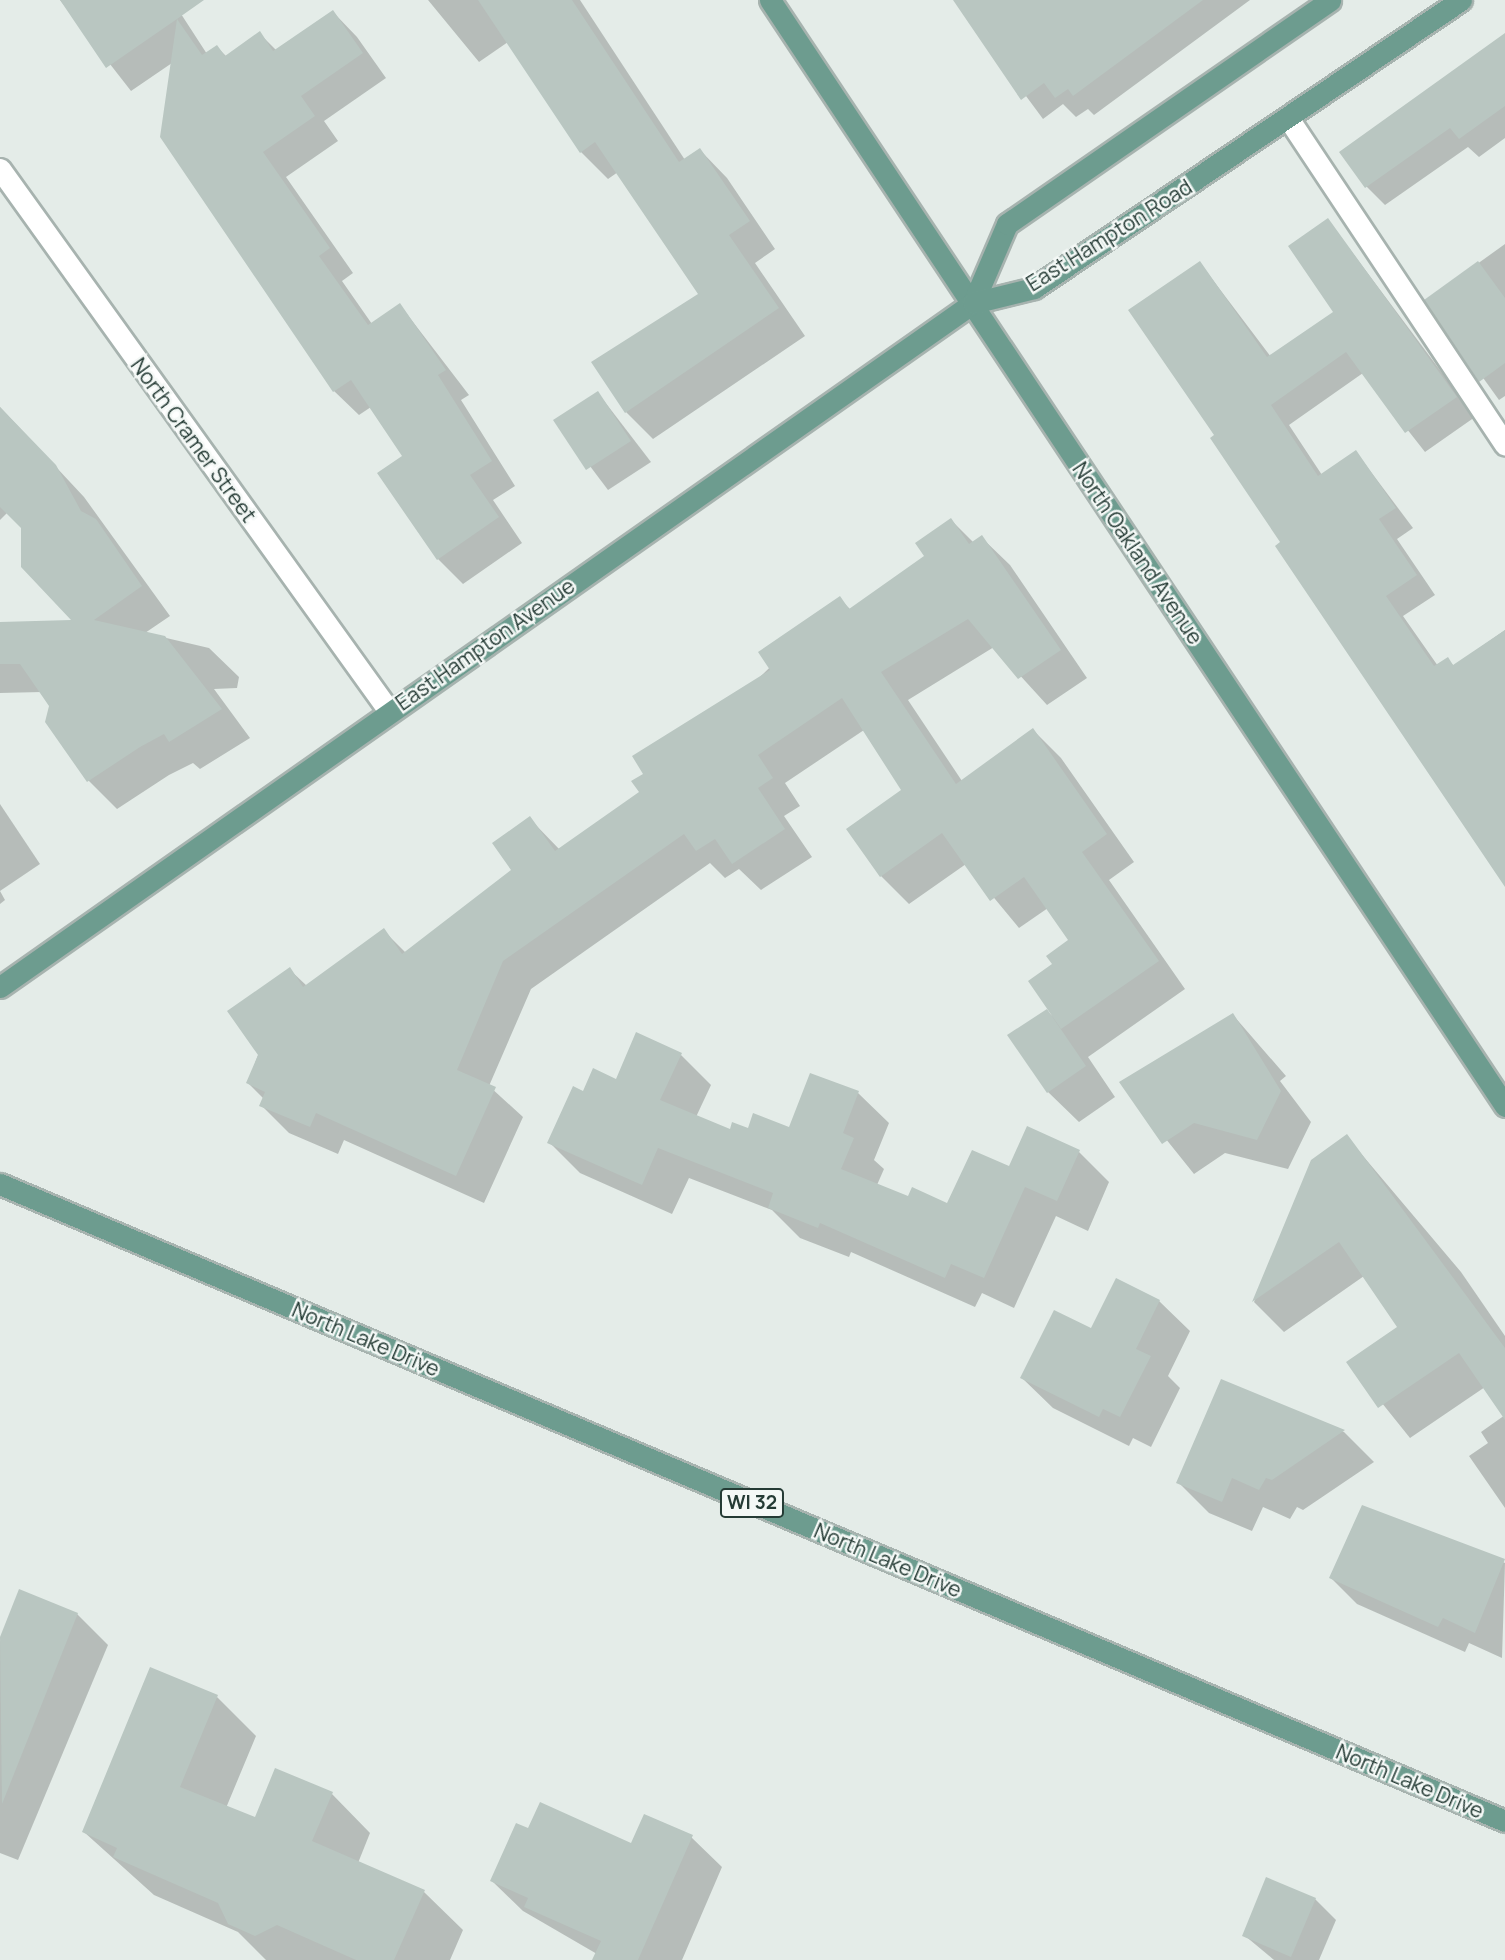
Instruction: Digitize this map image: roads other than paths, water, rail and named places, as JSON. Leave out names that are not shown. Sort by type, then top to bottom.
[{"type":"main road","name":"North Oakland Avenue","points":[[770,0],[1505,1106]]},
{"type":"main road","points":[[973,303],[1007,224],[1330,0]]},
{"type":"main road","name":"East Hampton Road","points":[[973,303],[1034,288],[1461,0]]},
{"type":"main road","name":"East Hampton Avenue","points":[[0,987],[973,303]]},
{"type":"main road","name":"North Lake Drive","points":[[0,1184],[1505,1821]]},
{"type":"street","points":[[1288,118],[1505,445]]},
{"type":"street","name":"North Cramer Street","points":[[0,169],[389,711]]},
{"type":"street","points":[[0,202],[24,204]]}]
